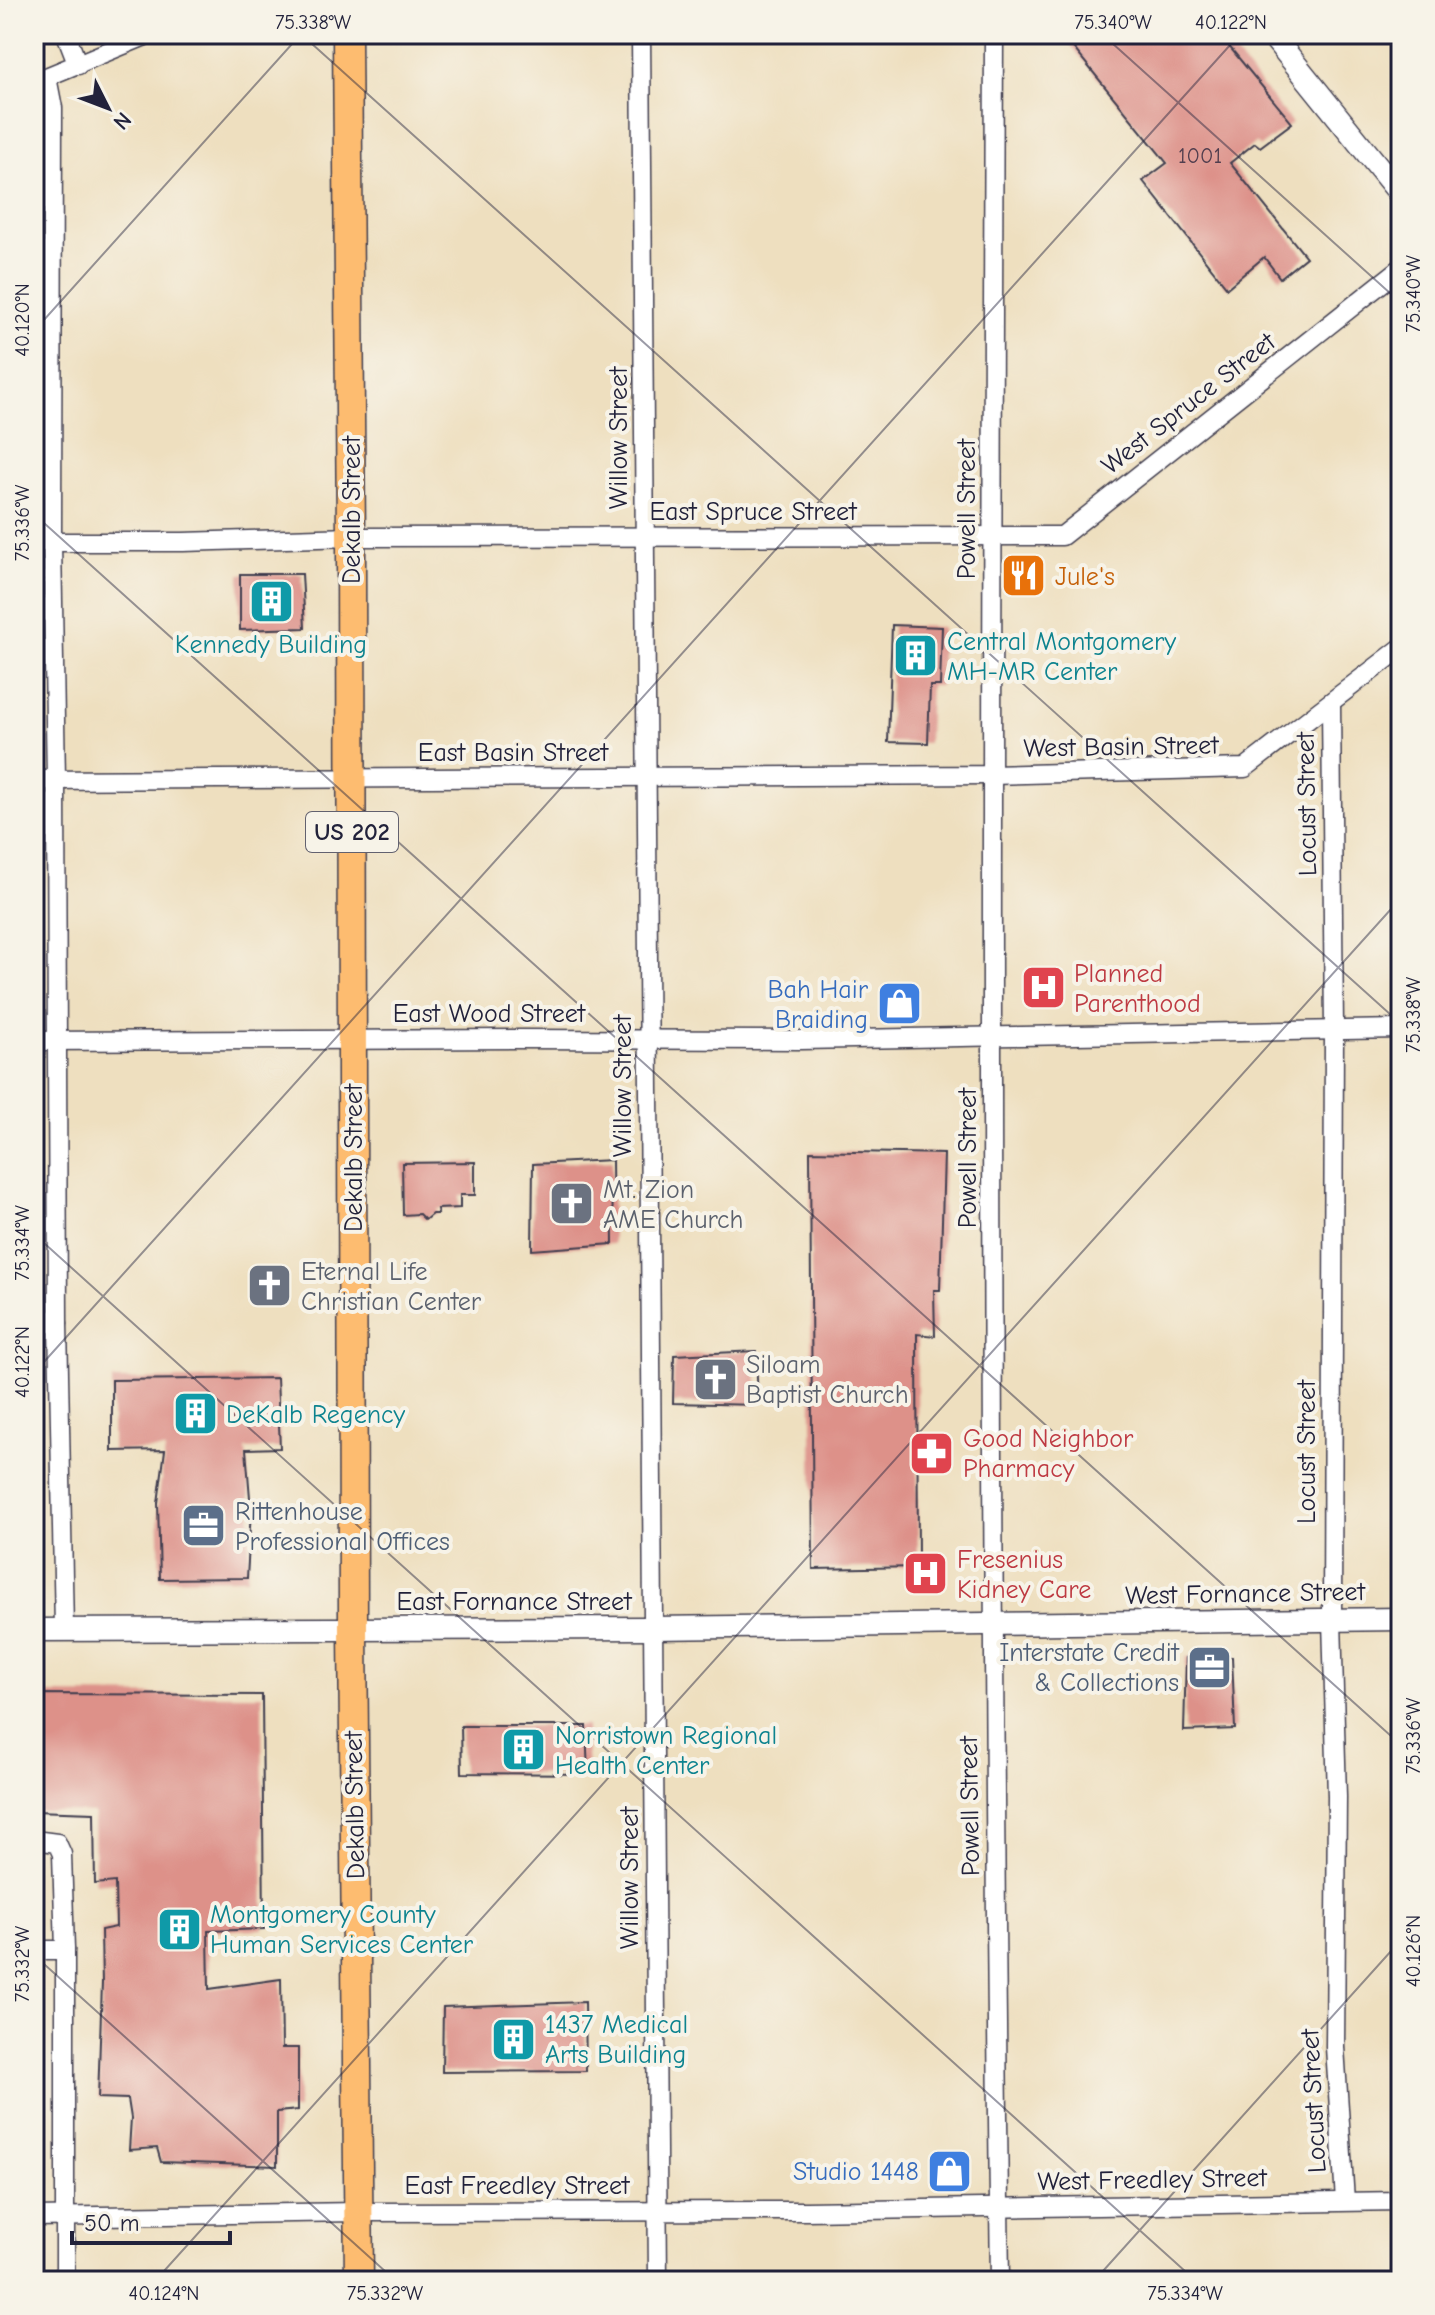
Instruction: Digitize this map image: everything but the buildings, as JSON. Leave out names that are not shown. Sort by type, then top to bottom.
[{"type":"highway","name":"Dekalb Street","points":[[347,34],[353,1630],[359,2281]]},
{"type":"street","points":[[66,34],[78,65]]},
{"type":"street","points":[[64,1629],[58,1323],[56,780],[43,542],[53,108],[40,79],[150,34]]},
{"type":"street","name":"Willow Street","points":[[641,34],[658,2281]]},
{"type":"street","name":"Powell Street","points":[[994,34],[994,1623],[1000,2281]]},
{"type":"street","points":[[1271,34],[1401,195]]},
{"type":"street","name":"West Spruce Street","points":[[992,536],[1062,536],[1401,268]]},
{"type":"street","name":"East Spruce Street","points":[[43,542],[351,537],[992,536]]},
{"type":"street","name":"West Basin Street","points":[[992,775],[1245,768],[1401,648]]},
{"type":"street","name":"Locust Street","points":[[1331,703],[1334,1030],[1332,1620],[1337,1797],[1335,2047],[1345,2201]]},
{"type":"street","name":"East Basin Street","points":[[34,780],[992,775]]},
{"type":"street","name":"East Wood Street","points":[[34,1041],[801,1040],[1401,1029]]},
{"type":"street","points":[[34,1323],[58,1323]]},
{"type":"street","name":"West Fornance Street","points":[[994,1623],[1401,1619]]},
{"type":"street","name":"East Fornance Street","points":[[34,1630],[653,1628],[994,1623]]},
{"type":"street","points":[[34,1840],[57,1843],[62,1854],[65,2281]]},
{"type":"street","points":[[34,1950],[65,1950]]},
{"type":"street","name":"West Freedley Street","points":[[999,2208],[1401,2201]]},
{"type":"street","name":"East Freedley Street","points":[[34,2217],[999,2208]]},
{"type":"place","name":"Jule's","points":[[1024,576]]},
{"type":"place","name":"Kennedy Building","points":[[271,601]]},
{"type":"place","name":"Central Montgomery MH-MR Center","points":[[916,656]]},
{"type":"place","name":"Planned Parenthood","points":[[1043,988]]},
{"type":"place","name":"Bah Hair Braiding","points":[[899,1004]]},
{"type":"place","name":"Mt. Zion AME Church","points":[[572,1204]]},
{"type":"place","name":"Eternal Life Christian Center","points":[[270,1286]]},
{"type":"place","name":"Siloam Baptist Church","points":[[715,1379]]},
{"type":"place","name":"DeKalb Regency","points":[[195,1414]]},
{"type":"place","name":"Good Neighbor Pharmacy","points":[[932,1453]]},
{"type":"place","name":"Rittenhouse Professional Offices","points":[[204,1526]]},
{"type":"place","name":"Fresenius Kidney Care","points":[[926,1574]]},
{"type":"place","name":"Interstate Credit & Collections","points":[[1210,1667]]},
{"type":"place","name":"Norristown Regional Health Center","points":[[524,1750]]},
{"type":"place","name":"Montgomery County Human Services Center","points":[[179,1929]]},
{"type":"place","name":"1437 Medical Arts Building","points":[[514,2039]]},
{"type":"place","name":"Studio 1448","points":[[950,2171]]}]
